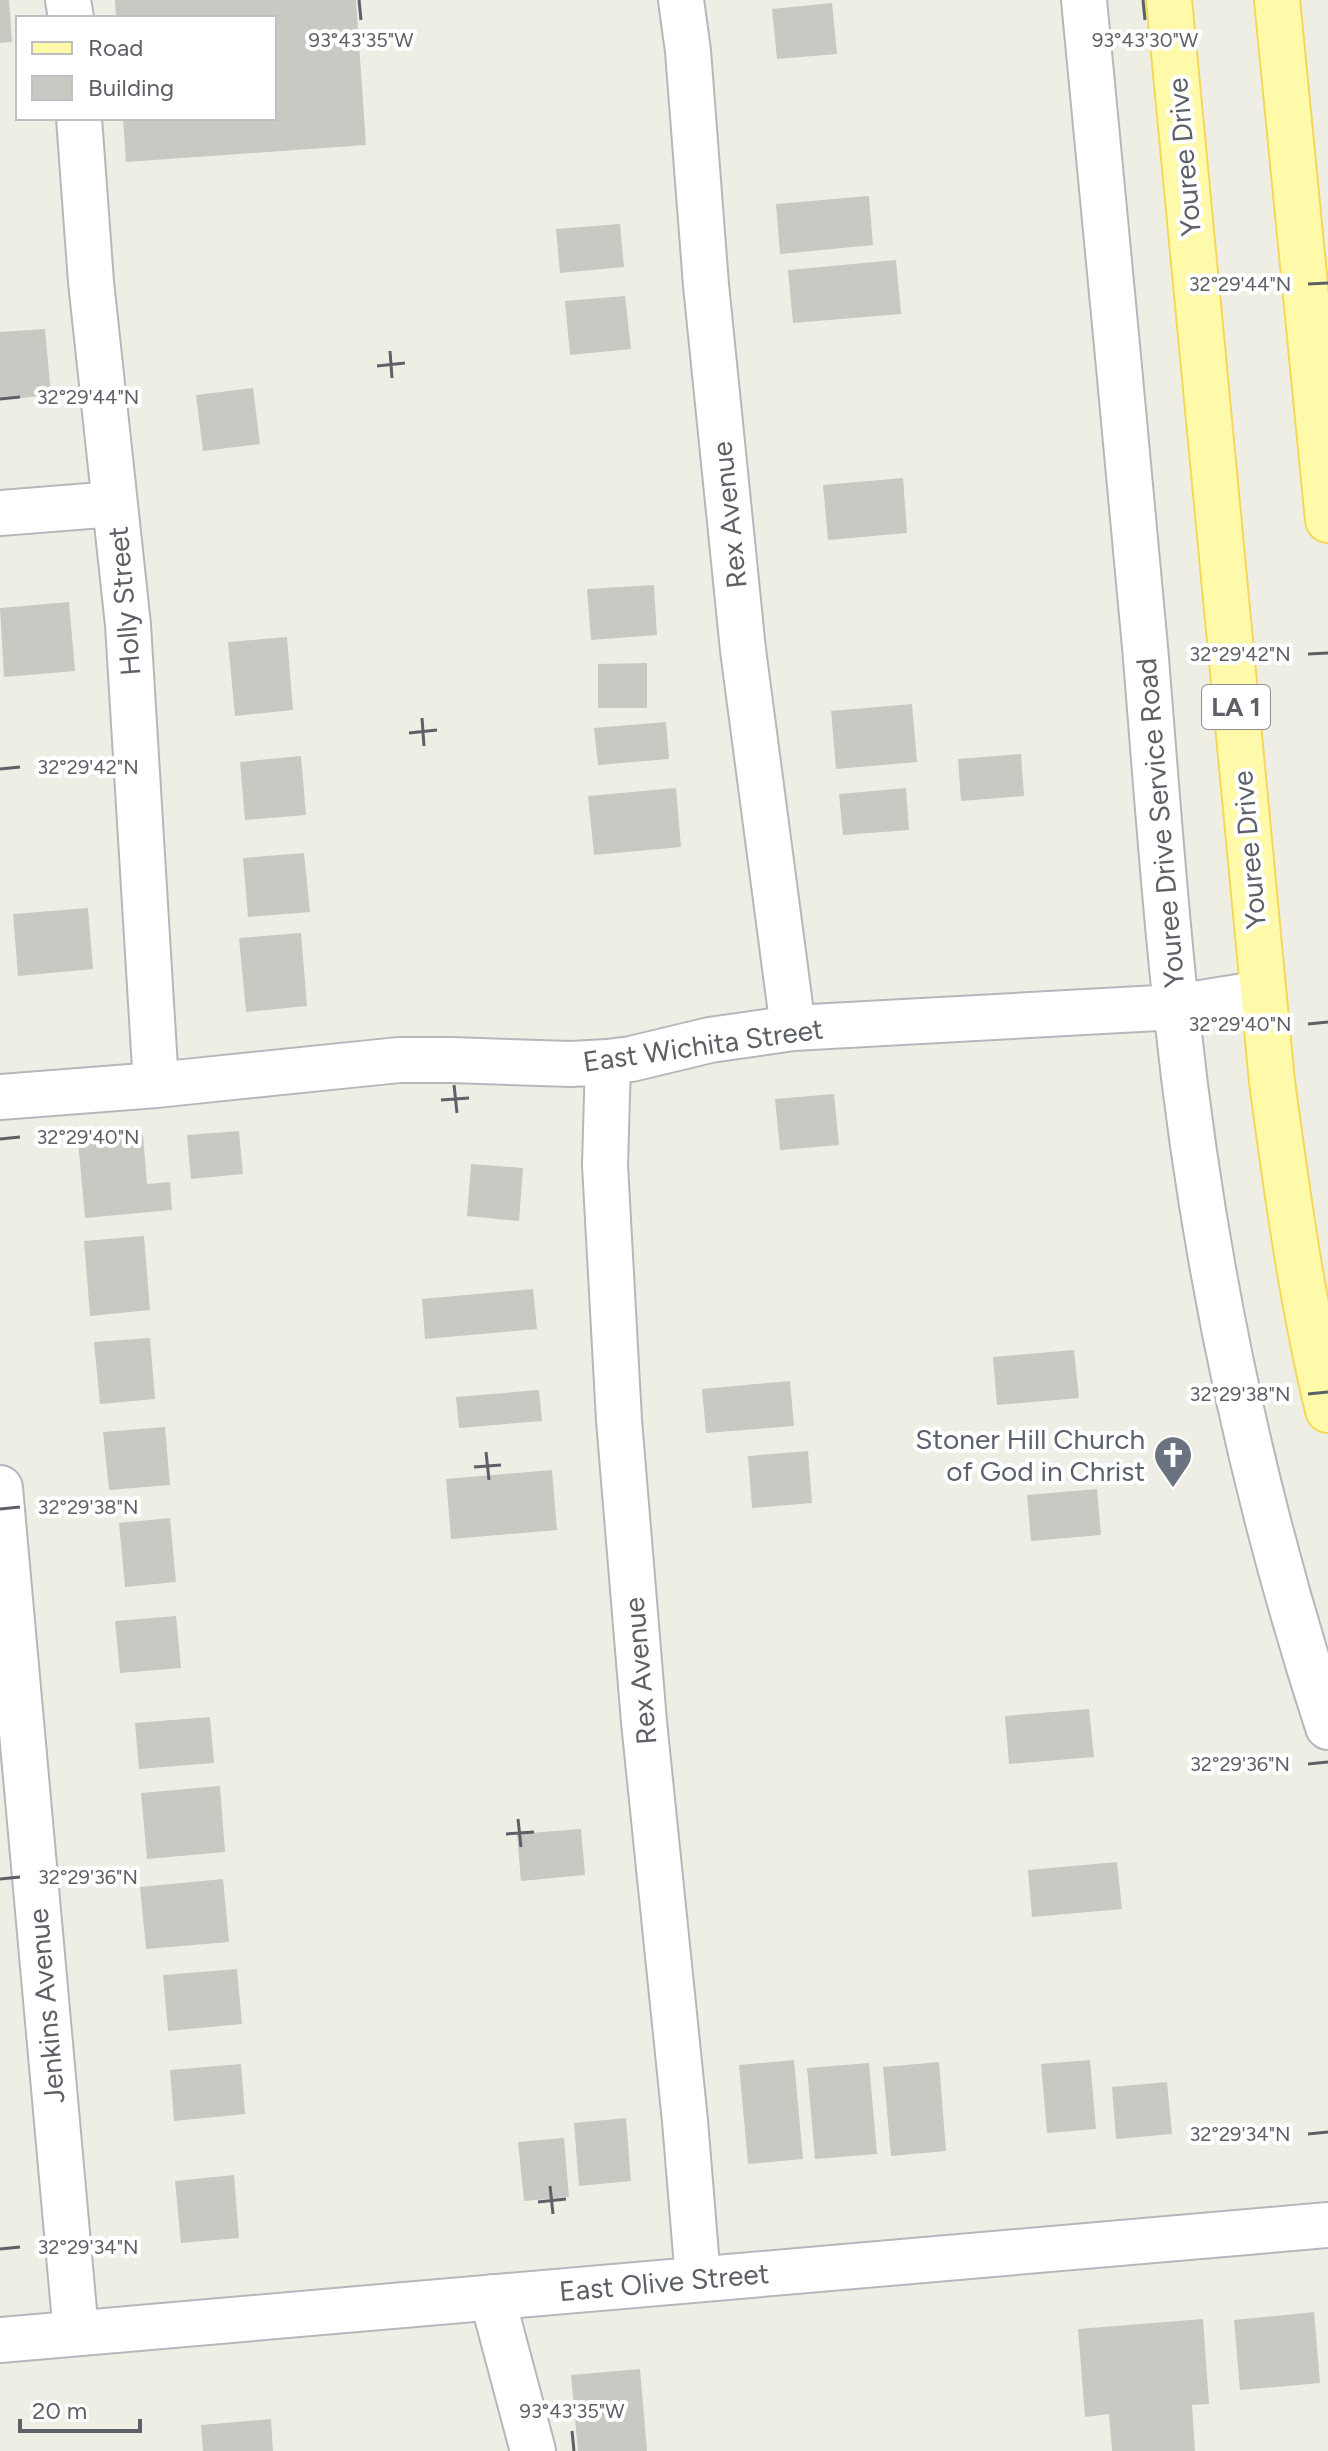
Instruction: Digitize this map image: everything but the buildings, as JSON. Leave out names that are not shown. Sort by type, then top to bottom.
[{"type":"main road","name":"Youree Drive","points":[[1169,0],[1272,1082],[1291,1224],[1328,1410]]},
{"type":"main road","points":[[1277,0],[1328,520]]},
{"type":"street","name":"Rex Avenue","points":[[681,0],[743,650],[793,1028]]},
{"type":"street","name":"Youree Drive Service Road","points":[[1084,0],[1176,1007],[1190,1121],[1211,1252],[1244,1420],[1292,1610],[1328,1727]]},
{"type":"street","name":"Holly Street","points":[[79,120],[91,282],[128,625],[156,1085]]},
{"type":"street","points":[[0,513],[114,504]]},
{"type":"street","name":"East Wichita Street","points":[[0,1097],[156,1085],[399,1060],[608,1062],[710,1040],[793,1028],[1176,1007],[1263,993]]},
{"type":"street","name":"Rex Avenue","points":[[608,1062],[605,1165],[619,1420],[698,2279]]},
{"type":"street","name":"Jenkins Avenue","points":[[0,1488],[76,2333]]},
{"type":"street","name":"East Olive Street","points":[[0,2340],[1328,2225]]},
{"type":"street","points":[[492,2297],[533,2451]]},
{"type":"place","name":"Stoner Hill Church of God in Christ","points":[[1173,1489]]}]
